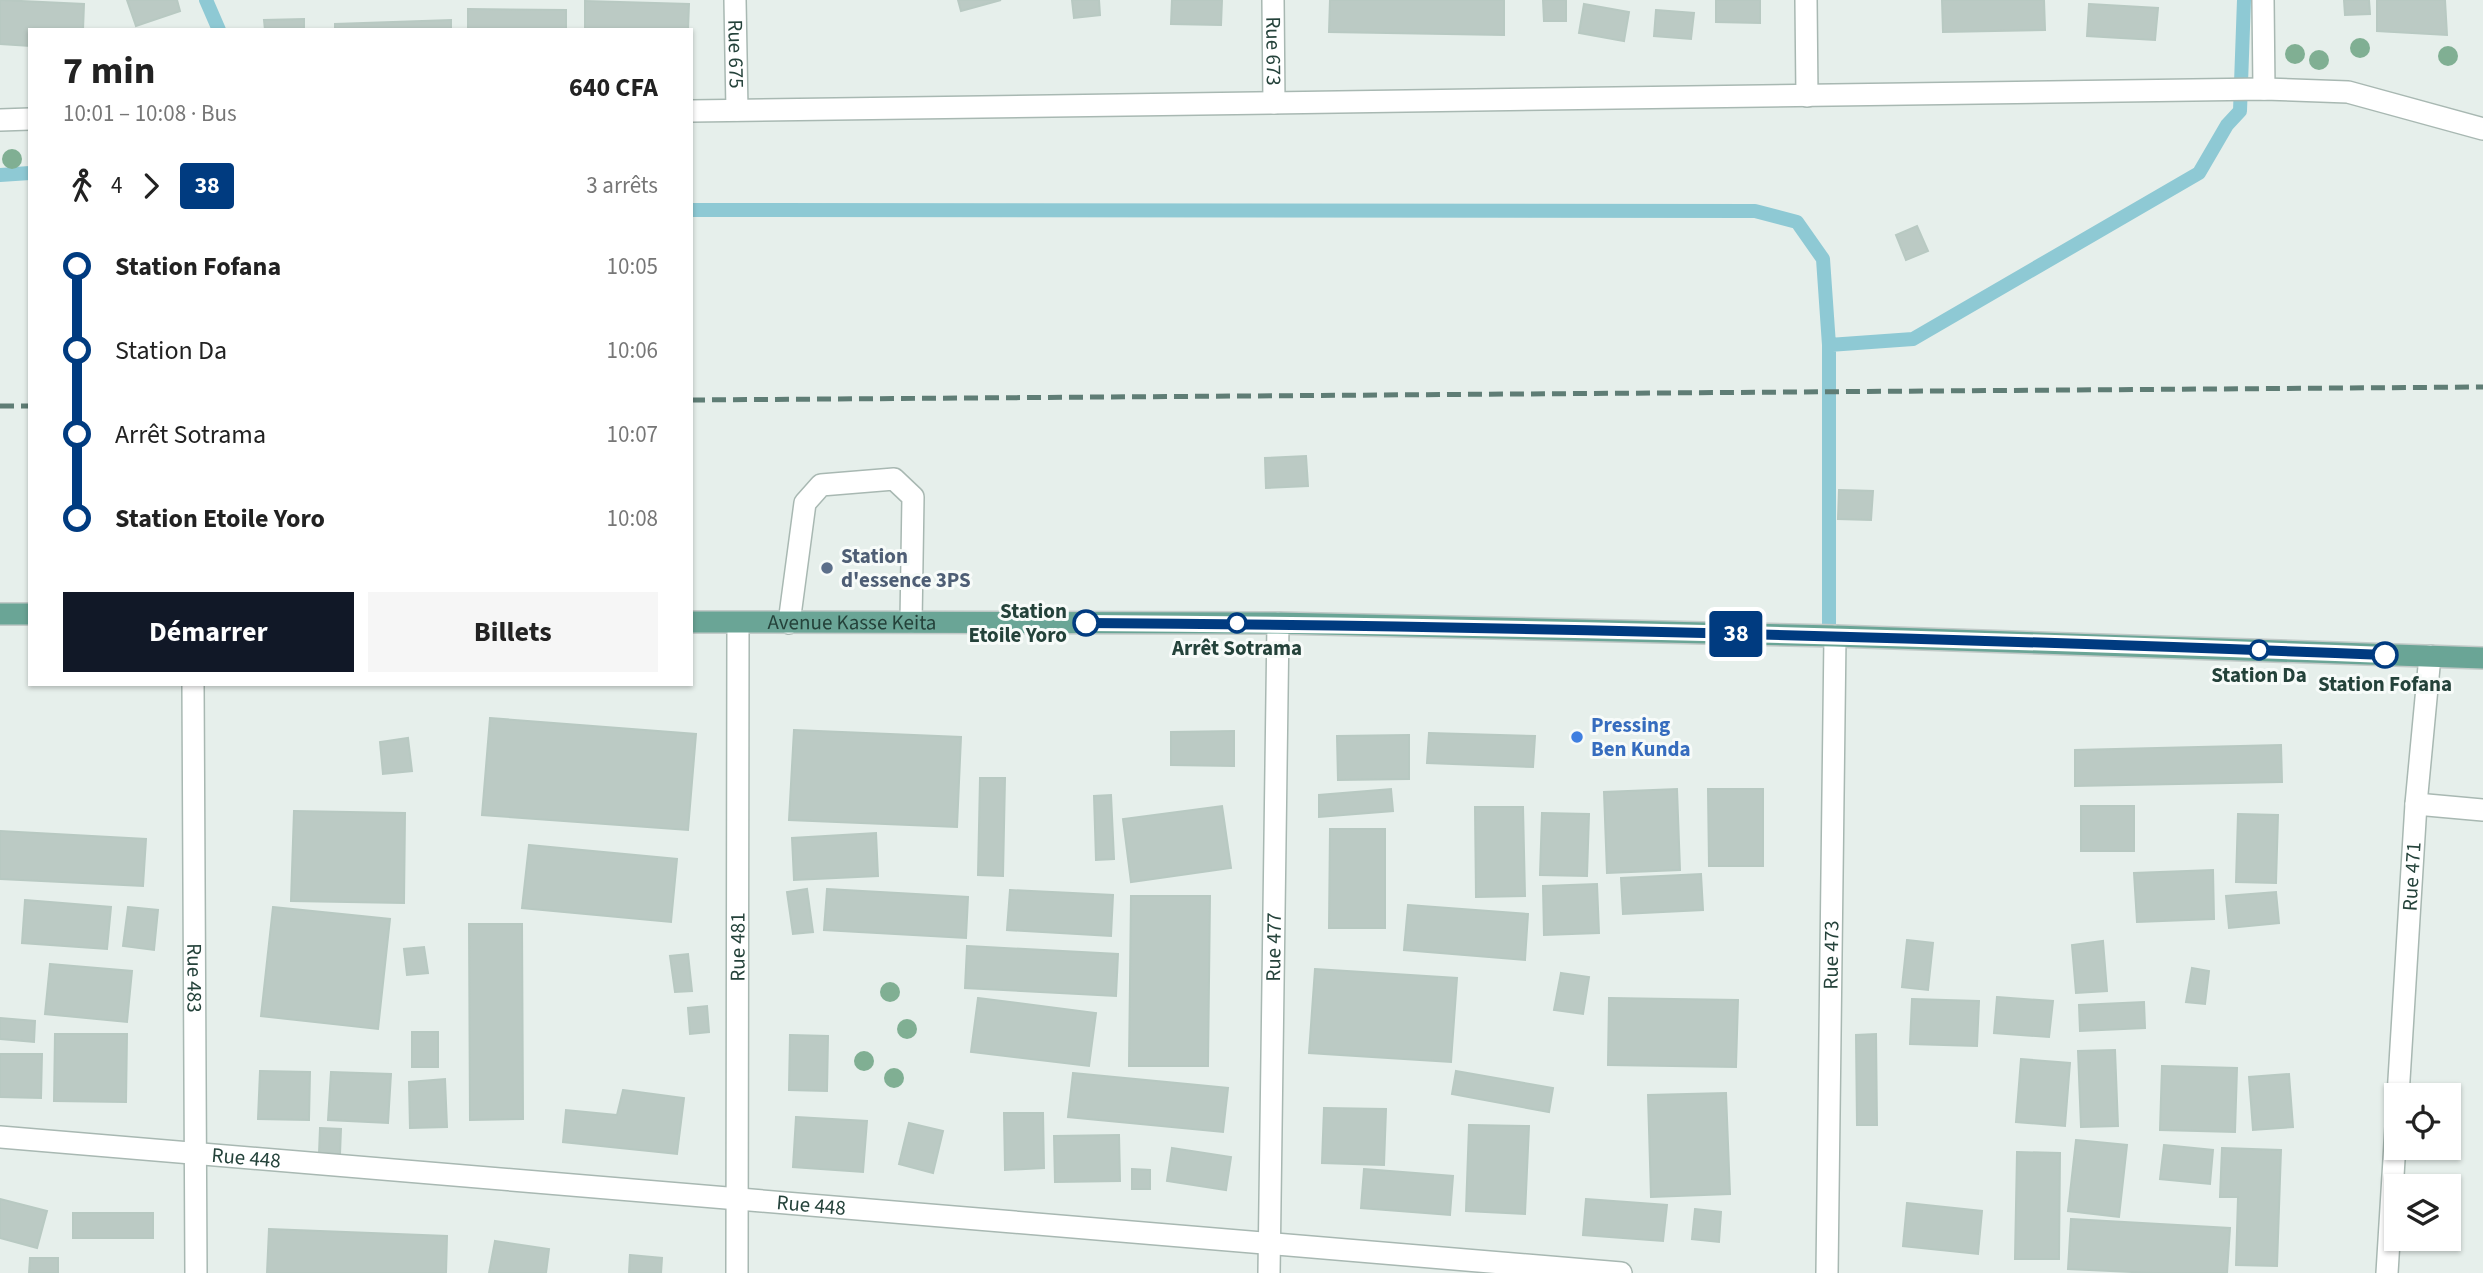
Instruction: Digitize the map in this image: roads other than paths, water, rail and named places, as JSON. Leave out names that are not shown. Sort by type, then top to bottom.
[{"type":"main road","points":[[0,614],[28,614]]},
{"type":"main road","name":"Avenue Kasse Keita","points":[[693,622],[1278,623],[1835,636],[2483,658]]},
{"type":"street","name":"Rue 675","points":[[736,0],[737,110]]},
{"type":"street","name":"Rue 673","points":[[1273,0],[1274,103]]},
{"type":"street","points":[[1806,0],[1807,96]]},
{"type":"street","points":[[2263,0],[2264,89]]},
{"type":"street","points":[[693,111],[2264,89],[2348,92],[2483,129]]},
{"type":"street","points":[[0,120],[28,119]]},
{"type":"street","points":[[789,623],[805,503],[821,485],[894,479],[913,497],[911,622]]},
{"type":"street","name":"Rue 481","points":[[737,1273],[738,623]]},
{"type":"street","name":"Rue 477","points":[[1269,1273],[1278,623]]},
{"type":"street","name":"Rue 473","points":[[1827,1273],[1835,636]]},
{"type":"street","name":"Rue 471","points":[[2399,1083],[2416,804],[2430,656]]},
{"type":"street","name":"Rue 483","points":[[193,686],[196,1273]]},
{"type":"street","points":[[2416,804],[2483,810]]},
{"type":"street","name":"Rue 448","points":[[0,1138],[1621,1273]]},
{"type":"street","points":[[2387,1273],[2394,1160]]},
{"type":"waterway","points":[[206,0],[218,28]]},
{"type":"waterway","points":[[1829,345],[1913,339],[2199,173],[2227,125],[2240,111],[2244,0]]},
{"type":"waterway","points":[[0,175],[28,173]]},
{"type":"waterway","points":[[693,210],[1755,211],[1797,222],[1823,259],[1829,345],[1829,642]]},
{"type":"railway","points":[[693,400],[2483,387]]},
{"type":"railway","points":[[0,406],[28,406]]},
{"type":"place","name":"Station d'essence 3PS","points":[[827,568]]},
{"type":"place","name":"Station Etoile Yoro","points":[[1086,623]]},
{"type":"place","name":"Arrêt Sotrama","points":[[1237,623]]},
{"type":"place","name":"Station Da","points":[[2259,650]]},
{"type":"place","name":"Station Fofana","points":[[2385,655]]},
{"type":"place","name":"Pressing Ben Kunda","points":[[1577,737]]}]
